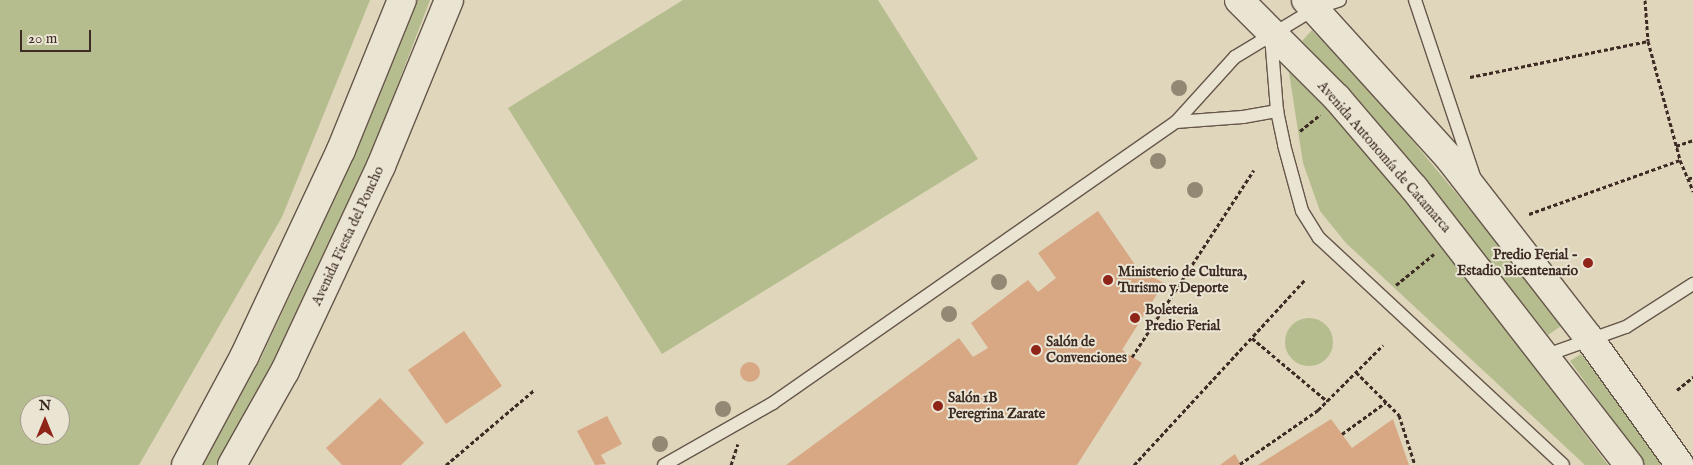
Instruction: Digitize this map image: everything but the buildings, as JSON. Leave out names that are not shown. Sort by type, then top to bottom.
[{"type":"main road","points":[[186,465],[244,357],[341,150],[402,0]]},
{"type":"main road","name":"Avenida Fiesta del Poncho","points":[[232,465],[285,371],[381,166],[449,0]]},
{"type":"main road","name":"Avenida Autonomía de Catamarca","points":[[1239,0],[1337,98],[1414,188],[1629,465]]},
{"type":"main road","points":[[1320,2],[1483,200],[1589,338],[1680,465]]},
{"type":"lane","points":[[1415,0],[1483,200]]},
{"type":"lane","points":[[664,465],[773,403],[1176,122],[1235,57],[1320,2]]},
{"type":"lane","points":[[1271,33],[1277,110],[1302,211],[1319,238],[1563,465]]},
{"type":"lane","points":[[1176,122],[1243,117],[1277,110]]},
{"type":"lane","points":[[1544,356],[1589,338],[1626,327],[1693,284]]},
{"type":"path","points":[[1645,0],[1648,42],[1680,160],[1693,191]]},
{"type":"path","points":[[1470,77],[1648,42]]},
{"type":"path","points":[[1298,132],[1324,111]]},
{"type":"path","points":[[1676,146],[1693,140]]},
{"type":"path","points":[[1529,214],[1680,160]]},
{"type":"path","points":[[1132,357],[1254,170]]},
{"type":"path","points":[[1688,179],[1693,177]]},
{"type":"path","points":[[1394,287],[1436,253]]},
{"type":"path","points":[[1134,465],[1305,280]]},
{"type":"path","points":[[1252,338],[1327,401]]},
{"type":"path","points":[[1240,464],[1327,401],[1383,345]]},
{"type":"path","points":[[1356,372],[1399,415],[1415,465]]},
{"type":"path","points":[[1677,390],[1693,377]]},
{"type":"path","points":[[446,465],[534,390]]},
{"type":"path","points":[[1342,434],[1386,402]]},
{"type":"green space","points":[[0,0],[370,0],[282,217],[139,465],[0,465]]},
{"type":"green space","points":[[416,0],[430,0],[369,160],[271,365],[216,465],[201,465],[260,360],[356,153]]},
{"type":"green space","points":[[683,0],[878,0],[978,159],[662,354],[508,108]]},
{"type":"green space","points":[[1312,30],[1376,97],[1481,223],[1561,326],[1548,335],[1365,107],[1302,41]]},
{"type":"green space","points":[[1288,66],[1351,135],[1443,247],[1608,465],[1585,465],[1346,243],[1320,211],[1303,163]]},
{"type":"green space","points":[[1304,318],[1314,318],[1323,322],[1329,328],[1332,333],[1332,351],[1323,362],[1314,366],[1304,366],[1295,362],[1289,356],[1285,347],[1285,337],[1289,328],[1295,322]]},
{"type":"green space","points":[[1581,354],[1663,465],[1645,465],[1570,361]]},
{"type":"place","name":"Predio Ferial - Estadio Bicentenario","points":[[1588,263]]},
{"type":"place","name":"Ministerio de Cultura, Turismo y Deporte","points":[[1108,280]]},
{"type":"place","name":"Boleteria Predio Ferial","points":[[1135,318]]},
{"type":"place","name":"Salón de Convenciones","points":[[1036,350]]},
{"type":"place","name":"Salón 1B Peregrina Zarate","points":[[938,406]]}]
